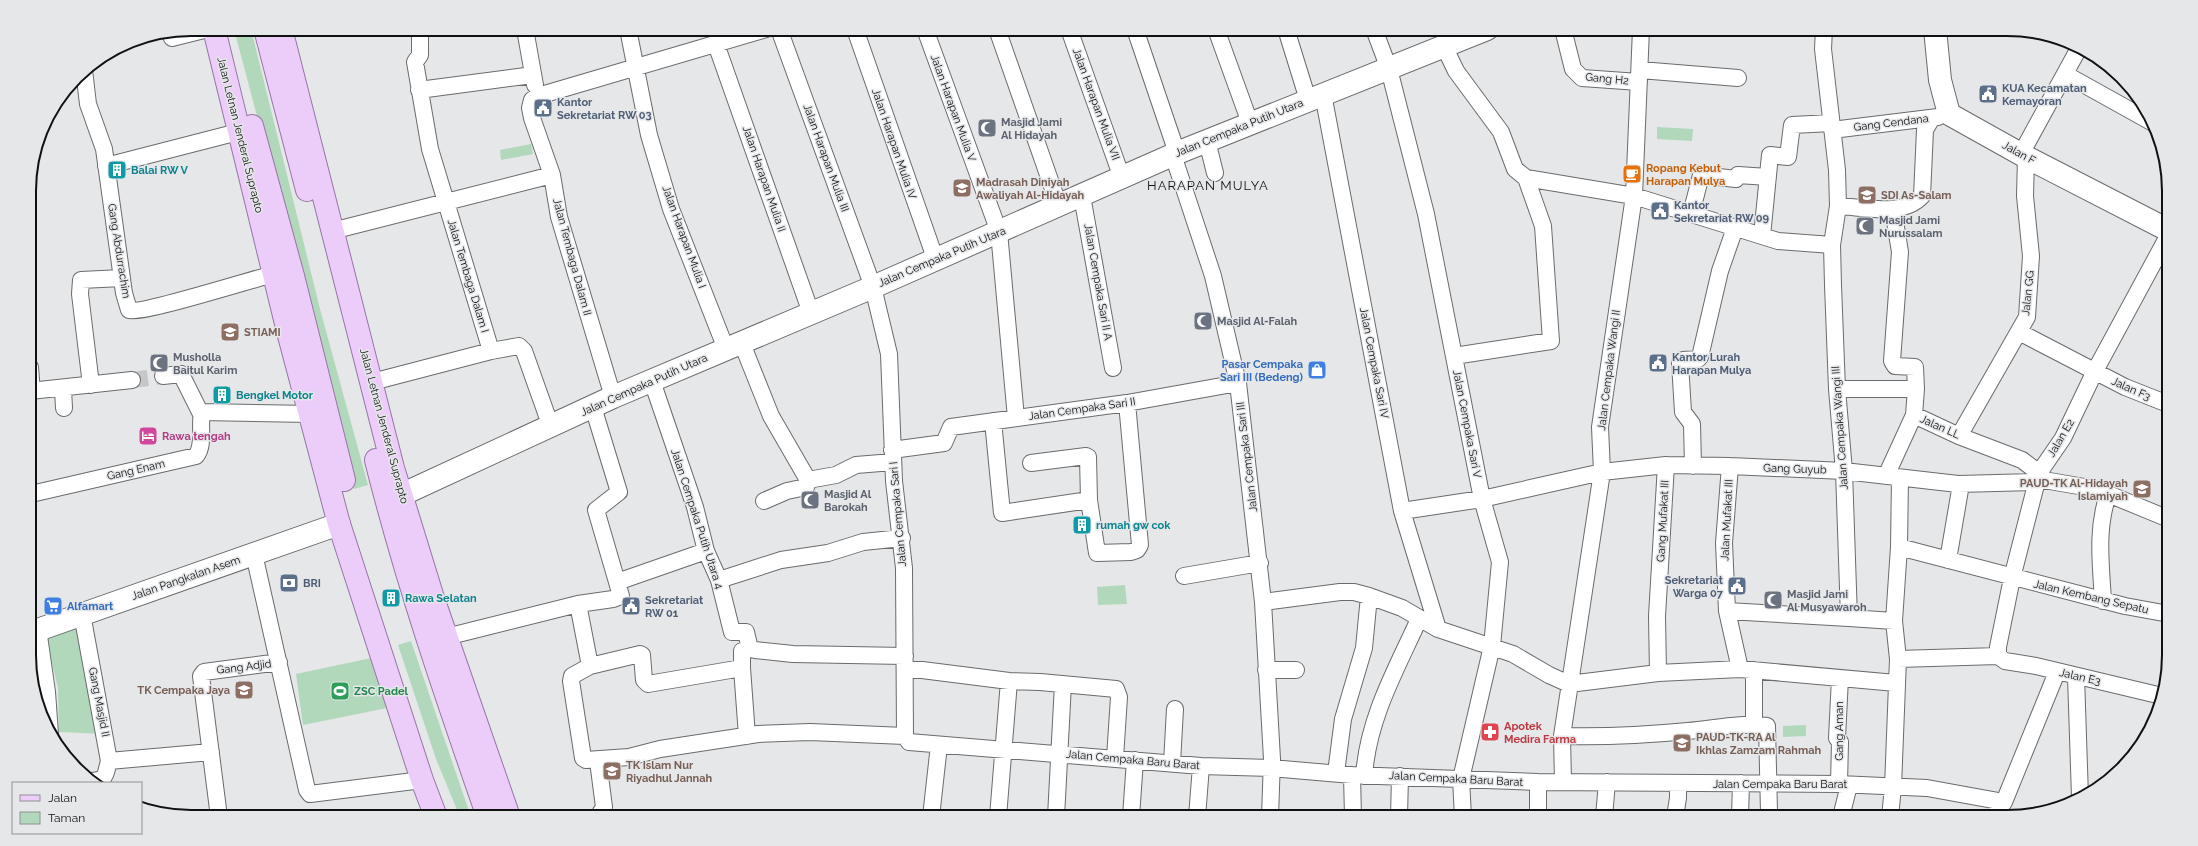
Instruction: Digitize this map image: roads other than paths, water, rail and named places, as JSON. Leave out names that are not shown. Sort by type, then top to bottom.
[{"type":"main road","name":"Jalan Letnan Jenderal Suprapto","points":[[216,36],[274,274],[340,524],[386,646],[420,744],[446,810]]},
{"type":"main road","name":"Jalan Letnan Jenderal Suprapto","points":[[229,36],[293,276],[386,646],[422,780],[433,810]]},
{"type":"main road","name":"Jalan Letnan Jenderal Suprapto","points":[[267,36],[385,496],[423,596],[446,637],[507,810]]},
{"type":"main road","name":"Jalan Letnan Jenderal Suprapto","points":[[283,36],[401,495],[439,676],[486,810]]},
{"type":"street","name":"Jalan Tembaga Dalam I","points":[[420,36],[420,55],[415,62],[430,149],[491,351]]},
{"type":"street","points":[[526,36],[538,96],[724,38]]},
{"type":"street","name":"Jalan Harapan Mulia I","points":[[630,36],[637,66],[649,135],[671,209],[733,345],[771,416],[808,480]]},
{"type":"street","name":"Jalan Harapan Mulia III","points":[[782,36],[873,286]]},
{"type":"street","name":"Jalan Harapan Mulia IV","points":[[857,36],[935,258]]},
{"type":"street","name":"Jalan Harapan Mulia V","points":[[928,36],[999,232]]},
{"type":"street","points":[[999,36],[1059,206]]},
{"type":"street","name":"Jalan Harapan Mulia VII","points":[[1071,36],[1122,178]]},
{"type":"street","name":"Jalan Cempaka Sari III","points":[[1137,36],[1213,276],[1238,383],[1260,563],[1263,602],[1272,768],[1270,810]]},
{"type":"street","points":[[1219,36],[1250,122]]},
{"type":"street","name":"Jalan Cempaka Sari IV","points":[[1289,36],[1316,97],[1402,511],[1438,629]]},
{"type":"street","name":"Jalan Cempaka Sari V","points":[[1377,36],[1389,69],[1426,214],[1482,499],[1500,562],[1492,646],[1461,779],[1463,810]]},
{"type":"street","name":"Jalan Cempaka Putih Utara","points":[[401,495],[551,427],[612,397],[999,232],[1175,154],[1250,122],[1389,69],[1469,36]]},
{"type":"street","name":"Gang H2","points":[[1565,36],[1573,69],[1576,74],[1582,78],[1639,76],[1738,78]]},
{"type":"street","name":"Jalan Cempaka Wangi II","points":[[1563,782],[1562,736],[1602,472],[1600,427],[1634,196],[1641,36]]},
{"type":"street","name":"Jalan Cempaka Wangi III","points":[[1824,36],[1838,206],[1832,245],[1837,389],[1844,471],[1849,618]]},
{"type":"street","points":[[1838,206],[1894,209],[1916,203],[1922,196],[1925,130],[1940,116],[1940,80],[1935,36]]},
{"type":"street","name":"Jalan Harapan Mulia II","points":[[724,38],[811,313]]},
{"type":"street","points":[[1444,46],[1456,71],[1501,132],[1515,169],[1526,178],[1634,196],[1778,241],[1832,245]]},
{"type":"street","points":[[2023,155],[2077,52]]},
{"type":"street","points":[[2065,74],[2144,118]]},
{"type":"street","points":[[419,90],[533,76]]},
{"type":"street","name":"Gang Abdurrachim","points":[[85,78],[88,104],[104,149],[122,278],[128,308],[136,312],[274,274]]},
{"type":"street","name":"Jalan Tembaga Dalam II","points":[[538,96],[532,100],[530,108],[552,175],[559,217],[612,397]]},
{"type":"street","name":"Gang Cendana","points":[[1768,177],[1770,155],[1788,157],[1792,125],[1832,127],[1940,116]]},
{"type":"street","name":"Jalan F","points":[[1940,116],[2023,155],[2162,227]]},
{"type":"street","points":[[106,166],[238,132]]},
{"type":"street","points":[[1207,141],[1215,173]]},
{"type":"street","name":"Jalan GG","points":[[1959,436],[2027,317],[2031,256],[2025,196],[2023,155]]},
{"type":"street","points":[[1691,214],[1701,174],[1736,179],[1738,175],[1768,177],[1762,236]]},
{"type":"street","points":[[332,231],[552,175]]},
{"type":"street","points":[[1454,356],[1551,341],[1543,226],[1526,178]]},
{"type":"street","name":"Jalan Cempaka Sari II A","points":[[1082,196],[1113,368]]},
{"type":"street","name":"Jalan LL","points":[[1894,209],[1900,252],[1892,361],[1895,366],[1915,367],[1916,389],[1914,416],[1959,436],[2022,460],[2038,478]]},
{"type":"street","points":[[1694,466],[1692,424],[1683,412],[1680,363],[1683,360],[1698,359],[1700,357],[1712,302],[1735,228]]},
{"type":"street","name":"Jalan Cempaka Sari II","points":[[999,232],[1016,418],[1127,403],[1238,383]]},
{"type":"street","name":"Jalan E2","points":[[1998,656],[1998,647],[2012,578],[2038,478],[2062,438],[2095,371],[2162,247]]},
{"type":"street","points":[[91,385],[80,294],[81,280],[122,278]]},
{"type":"street","name":"Jalan Cempaka Sari I","points":[[873,286],[889,354],[893,456],[902,538],[907,739]]},
{"type":"street","name":"Jalan F3","points":[[2019,332],[2125,387],[2162,402]]},
{"type":"street","points":[[372,382],[491,351],[519,346],[524,351],[551,427]]},
{"type":"street","points":[[163,376],[181,374],[197,408],[202,412],[311,414]]},
{"type":"street","points":[[36,391],[62,389],[132,380]]},
{"type":"street","name":"Jalan Cempaka Putih Utara 4","points":[[652,381],[695,507],[706,551],[719,580],[731,631],[734,634],[746,632],[750,649]]},
{"type":"street","points":[[62,389],[64,408]]},
{"type":"street","points":[[1837,389],[1916,389]]},
{"type":"street","points":[[1031,463],[1086,456],[1088,458],[1089,500],[1097,553],[1137,550],[1140,545],[1127,403]]},
{"type":"street","points":[[446,637],[578,604],[618,597],[622,593],[617,582],[596,510],[619,492],[593,407]]},
{"type":"street","name":"Gang Enam","points":[[36,493],[196,456],[200,448],[200,422],[202,412]]},
{"type":"street","points":[[1891,810],[1898,659],[1894,621],[1899,547],[1893,477],[1914,416]]},
{"type":"street","points":[[764,501],[787,491],[806,487],[808,480],[836,475],[856,465],[944,443],[951,427],[1016,418]]},
{"type":"street","points":[[993,421],[1002,513],[1089,500]]},
{"type":"street","name":"Gang Guyub","points":[[1402,511],[1482,499],[1602,472],[1666,466],[1730,466],[1844,471],[1958,484],[2038,478],[2076,484],[2162,516]]},
{"type":"street","name":"Gang Mufakat III","points":[[1658,673],[1657,616],[1666,466]]},
{"type":"street","name":"Jalan Mufakat III","points":[[1730,466],[1724,543],[1728,611],[1747,670],[1761,725],[1770,785],[1770,810]]},
{"type":"street","points":[[1948,560],[1960,490],[1958,484]]},
{"type":"street","points":[[2103,601],[2100,533],[2103,509],[2108,495]]},
{"type":"street","name":"Jalan Pangkalan Asem","points":[[36,630],[340,524]]},
{"type":"street","points":[[719,580],[781,560],[828,553],[863,542],[902,538]]},
{"type":"street","points":[[1899,547],[2012,578]]},
{"type":"street","points":[[617,582],[706,551]]},
{"type":"street","name":"Gang Adjid","points":[[218,810],[205,716],[202,674],[204,672],[279,662],[254,554]]},
{"type":"street","points":[[1184,576],[1260,563]]},
{"type":"street","name":"Jalan Kembang Sepatu","points":[[2012,578],[2103,601],[2162,613]]},
{"type":"street","points":[[1263,602],[1340,592],[1354,592],[1369,596],[1402,608],[1438,629],[1512,654],[1549,675],[1569,684],[1658,673],[1747,670],[1896,683]]},
{"type":"street","points":[[1353,810],[1351,775],[1343,719],[1364,648],[1369,596]]},
{"type":"street","points":[[578,604],[590,666]]},
{"type":"street","points":[[1728,611],[1894,621]]},
{"type":"street","name":"Gang Masjid II","points":[[82,614],[109,761]]},
{"type":"street","points":[[1351,775],[1367,749],[1372,726],[1381,702],[1419,619]]},
{"type":"street","points":[[36,635],[47,692],[49,716]]},
{"type":"street","points":[[747,736],[742,651],[750,649],[905,663],[922,670],[1009,681],[1114,688],[1118,691],[1115,758]]},
{"type":"street","points":[[602,810],[604,807],[571,678],[590,666],[640,654],[642,655],[644,680],[648,684],[742,668]]},
{"type":"street","points":[[1898,659],[1998,656]]},
{"type":"street","name":"Jalan E3","points":[[1998,656],[2005,661],[2157,695]]},
{"type":"street","points":[[279,662],[309,792],[422,780]]},
{"type":"street","points":[[1266,670],[1296,670]]},
{"type":"street","points":[[1998,810],[2004,802],[2057,672]]},
{"type":"street","points":[[2076,676],[2080,792]]},
{"type":"street","name":"Gang Aman","points":[[1840,678],[1837,738],[1840,742],[1844,784],[1842,810]]},
{"type":"street","points":[[998,810],[1002,750],[1009,681]]},
{"type":"street","points":[[1056,810],[1063,684]]},
{"type":"street","points":[[1172,763],[1175,709]]},
{"type":"street","points":[[1562,736],[1619,735],[1761,725]]},
{"type":"street","name":"Jalan Cempaka Baru Barat","points":[[591,759],[629,757],[660,748],[747,736],[810,732],[907,739],[939,745],[1201,766],[1272,768],[1351,775],[1538,782],[1770,785],[1844,784],[1945,790],[2004,802]]},
{"type":"street","points":[[932,810],[939,745]]},
{"type":"street","points":[[99,780],[105,777],[109,761],[211,752]]},
{"type":"street","points":[[1131,810],[1135,760]]},
{"type":"street","points":[[1198,810],[1201,766]]},
{"type":"street","points":[[1399,810],[1400,776]]},
{"type":"street","points":[[1538,782],[1538,810]]},
{"type":"street","points":[[1605,810],[1607,782]]},
{"type":"street","points":[[1676,810],[1678,783]]},
{"type":"street","points":[[1740,810],[1741,784]]},
{"type":"tunnel","points":[[132,380],[163,376]]},
{"type":"place","name":"KUA Kecamatan Kemayoran","points":[[1988,94]]},
{"type":"place","name":"Kantor Sekretariat RW 03","points":[[543,108]]},
{"type":"place","name":"Masjid Jami Al Hidayah","points":[[987,128]]},
{"type":"place","name":"Balai RW V","points":[[117,170]]},
{"type":"place","name":"Ropang Kebut Harapan Mulya","points":[[1632,174]]},
{"type":"place","name":"Madrasah Diniyah Awaliyah Al-Hidayah","points":[[962,188]]},
{"type":"place","name":"SDI As-Salam","points":[[1867,195]]},
{"type":"place","name":"Kantor Sekretariat RW 09","points":[[1660,211]]},
{"type":"place","name":"Masjid Jami Nurussalam","points":[[1865,226]]},
{"type":"place","name":"Masjid Al-Falah","points":[[1203,321]]},
{"type":"place","name":"STIAMI","points":[[230,332]]},
{"type":"place","name":"Musholla Baitul Karim","points":[[159,363]]},
{"type":"place","name":"Kantor Lurah Harapan Mulya","points":[[1658,363]]},
{"type":"place","name":"Pasar Cempaka Sari III (Bedeng)","points":[[1317,370]]},
{"type":"place","name":"Bengkel Motor","points":[[222,395]]},
{"type":"place","name":"Rawa tengah","points":[[148,436]]},
{"type":"place","name":"PAUD-TK Al-Hidayah Islamiyah","points":[[2142,489]]},
{"type":"place","name":"Masjid Al Barokah","points":[[810,500]]},
{"type":"place","name":"rumah gw cok","points":[[1082,525]]},
{"type":"place","name":"BRI","points":[[289,583]]},
{"type":"place","name":"Sekretariat Warga 07","points":[[1737,586]]},
{"type":"place","name":"Rawa Selatan","points":[[391,598]]},
{"type":"place","name":"Masjid Jami Al Musyawaroh","points":[[1773,600]]},
{"type":"place","name":"Alfamart","points":[[53,606]]},
{"type":"place","name":"Sekretariat RW 01","points":[[631,606]]},
{"type":"place","name":"TK Cempaka Jaya","points":[[244,690]]},
{"type":"place","name":"ZSC Padel","points":[[340,691]]},
{"type":"place","name":"Apotek Medira Farma","points":[[1490,732]]},
{"type":"place","name":"PAUD-TK-RA Al Ikhlas Zamzam Rahmah","points":[[1682,743]]},
{"type":"place","name":"TK Islam Nur Riyadhul Jannah","points":[[612,771]]},
{"type":"district","name":"HARAPAN MULYA","points":[[1208,185]]}]
